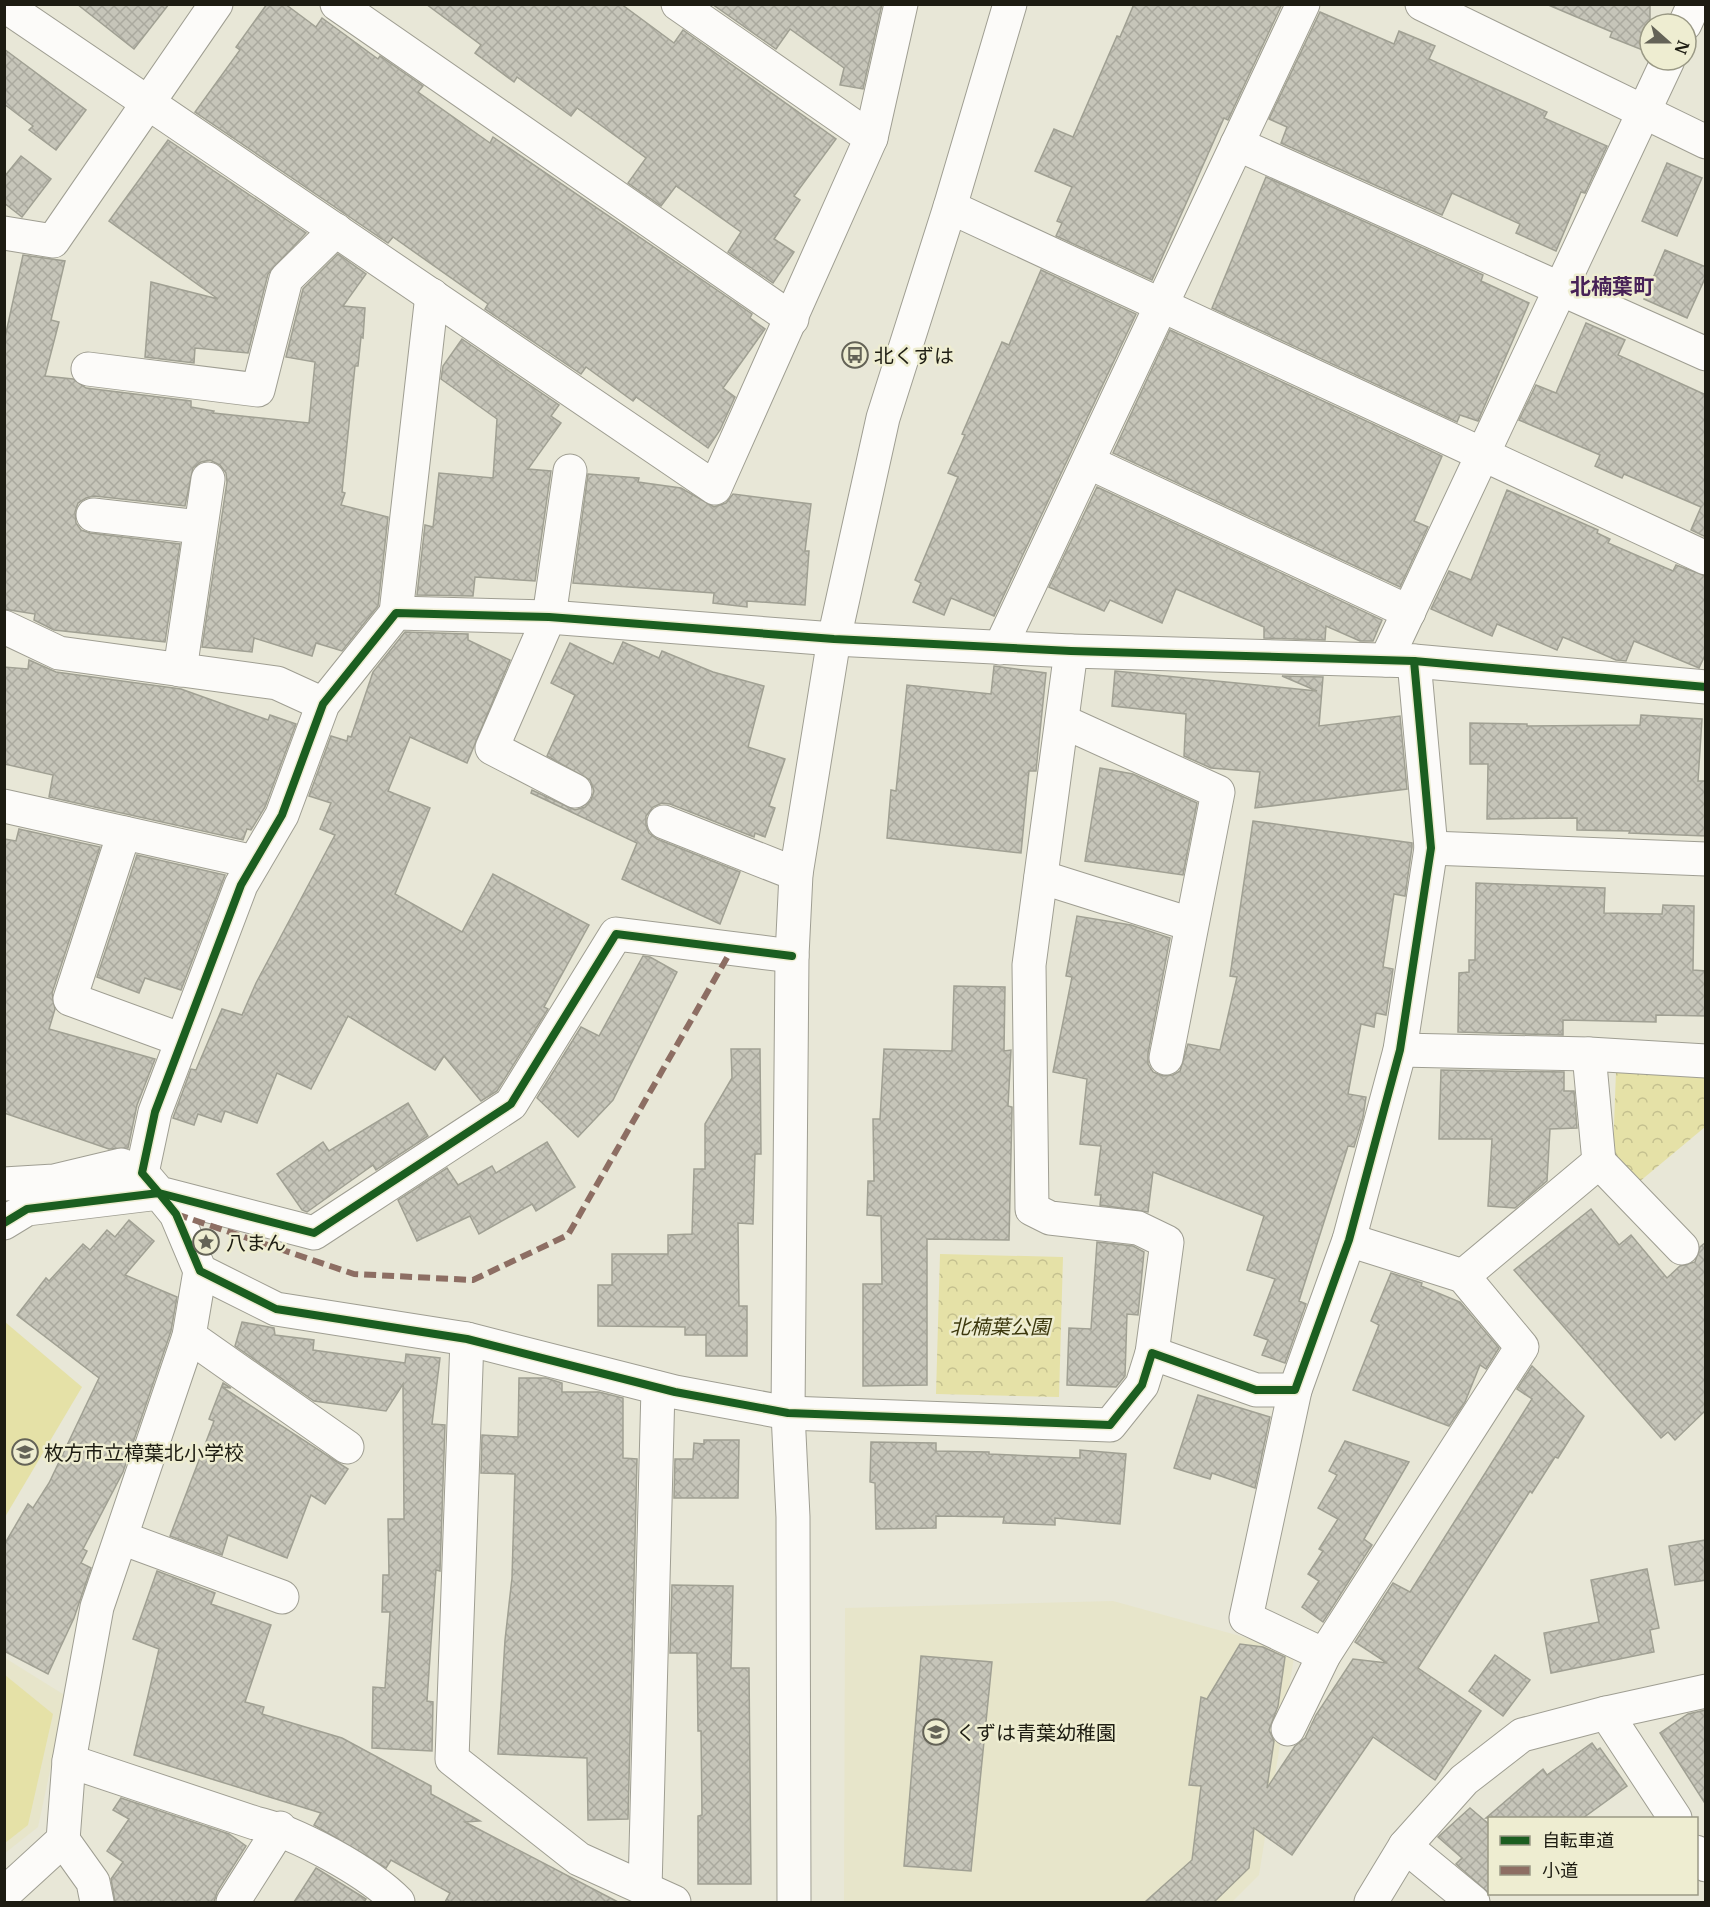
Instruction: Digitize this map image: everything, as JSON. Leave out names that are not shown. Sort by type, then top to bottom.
[{"type":"street","points":[[4,233],[53,241],[216,4]]},
{"type":"street","points":[[337,4],[792,319]]},
{"type":"street","points":[[678,4],[871,138]]},
{"type":"street","points":[[4,5],[715,488],[871,138],[901,4]]},
{"type":"street","points":[[794,1902],[794,1517],[788,1413],[792,956],[796,874],[834,639],[883,418],[950,207],[1010,4]]},
{"type":"street","points":[[1000,648],[1303,4]]},
{"type":"street","points":[[1422,4],[1706,142]]},
{"type":"street","points":[[1324,1654],[1246,1618],[1295,1390],[1349,1240],[1400,1050],[1431,848],[1400,661],[1409,612],[1662,72]]},
{"type":"street","points":[[1237,144],[1706,354]]},
{"type":"street","points":[[950,207],[1706,558]]},
{"type":"street","points":[[88,369],[258,390],[286,279],[336,231]]},
{"type":"street","points":[[97,1902],[93,1882],[63,1840],[69,1761],[97,1607],[189,1336],[200,1271],[176,1214],[150,1183],[155,1112],[241,885],[282,815],[322,704],[396,614],[432,295]]},
{"type":"street","points":[[1088,462],[1409,612]]},
{"type":"street","points":[[570,471],[549,617],[492,748],[575,791]]},
{"type":"street","points":[[180,670],[208,479]]},
{"type":"street","points":[[93,515],[201,527]]},
{"type":"street","points":[[396,614],[549,617],[834,639],[1000,648],[1400,661],[1706,687]]},
{"type":"street","points":[[4,627],[59,653],[277,683],[322,704]]},
{"type":"street","points":[[200,1271],[276,1310],[467,1339],[658,1388],[788,1413],[1110,1425],[1142,1385],[1152,1353],[1167,1242],[1138,1228],[1050,1218],[1032,1209],[1029,965],[1071,651]]},
{"type":"street","points":[[1062,721],[1218,792],[1190,924],[1166,1058]]},
{"type":"street","points":[[4,806],[254,862]]},
{"type":"street","points":[[664,822],[796,874]]},
{"type":"street","points":[[124,833],[70,999],[182,1040]]},
{"type":"street","points":[[1431,848],[1706,859]]},
{"type":"street","points":[[1041,877],[1190,924]]},
{"type":"street","points":[[4,1184],[54,1181],[122,1165],[150,1183],[314,1233],[511,1104],[616,934],[792,956]]},
{"type":"street","points":[[1400,1050],[1589,1054],[1706,1061]]},
{"type":"street","points":[[1589,1054],[1599,1162],[1682,1248]]},
{"type":"street","points":[[1463,1276],[1599,1162]]},
{"type":"street","points":[[4,1223],[27,1209],[150,1183]]},
{"type":"street","points":[[1288,1729],[1324,1654],[1522,1347],[1463,1276],[1349,1240]]},
{"type":"street","points":[[189,1336],[347,1447]]},
{"type":"street","points":[[467,1339],[452,1759],[579,1859],[674,1902]]},
{"type":"street","points":[[1152,1353],[1256,1390],[1295,1390]]},
{"type":"street","points":[[645,1889],[658,1388]]},
{"type":"street","points":[[122,1538],[282,1597]]},
{"type":"street","points":[[1371,1902],[1405,1846],[1464,1780],[1522,1735],[1606,1713],[1706,1691]]},
{"type":"street","points":[[1606,1713],[1674,1817]]},
{"type":"street","points":[[69,1761],[255,1823],[280,1828],[322,1850],[388,1892],[398,1902]]},
{"type":"street","points":[[233,1902],[280,1828]]},
{"type":"street","points":[[4,1894],[63,1840]]},
{"type":"street","points":[[1405,1846],[1473,1902]]},
{"type":"shaded area","points":[[1113,1601],[1295,1651],[1259,1875],[1232,1902],[844,1902],[845,1608]]},
{"type":"shaded area","points":[[5,1658],[66,1696],[38,1827],[5,1853]]},
{"type":"green space","points":[[1616,1071],[1705,1076],[1705,1127],[1639,1182],[1613,1153]]},
{"type":"green space","name":"北楠葉公園","points":[[940,1254],[1063,1257],[1059,1397],[936,1394]]},
{"type":"green space","name":"枚方市立樟葉北小学校","points":[[5,1322],[82,1387],[5,1517]]},
{"type":"green space","points":[[5,1675],[53,1714],[28,1825],[5,1843]]},
{"type":"building","points":[[77,4],[169,4],[134,49]]},
{"type":"building","points":[[267,4],[285,4],[316,27],[322,18],[378,59],[380,56],[423,86],[418,92],[490,143],[493,137],[752,314],[750,318],[765,329],[723,388],[735,397],[720,430],[708,448],[636,397],[633,401],[586,367],[581,374],[485,309],[488,304],[393,237],[388,243],[195,112],[240,50],[236,47]]},
{"type":"building","points":[[426,4],[621,4],[674,43],[683,30],[836,139],[794,196],[800,200],[774,239],[794,252],[773,283],[728,252],[741,232],[676,186],[661,206],[628,183],[646,158],[577,108],[571,116],[517,77],[514,82],[475,53],[481,45]]},
{"type":"building","points":[[712,4],[882,4],[863,89],[840,85],[844,68],[790,29],[776,49]]},
{"type":"building","points":[[1134,4],[1282,4],[1228,120],[1224,118],[1152,280],[1056,236],[1062,223],[1057,221],[1072,187],[1035,171],[1054,129],[1073,137],[1117,36],[1120,37]]},
{"type":"building","points":[[1546,4],[1650,4],[1650,12],[1638,12],[1638,48],[1610,37],[1612,32]]},
{"type":"building","points":[[1320,12],[1394,44],[1399,31],[1435,46],[1429,59],[1547,112],[1544,118],[1607,146],[1585,193],[1581,192],[1556,251],[1516,233],[1520,224],[1452,193],[1442,215],[1281,143],[1287,127],[1269,119]]},
{"type":"building","points":[[4,49],[86,110],[56,150],[29,130],[33,126],[4,104]]},
{"type":"building","points":[[168,140],[306,233],[268,274],[248,353],[195,348],[194,363],[145,357],[151,282],[218,299],[109,221]]},
{"type":"building","points":[[21,156],[51,179],[22,217],[4,203],[4,177]]},
{"type":"building","points":[[1667,163],[1702,178],[1677,236],[1642,221]]},
{"type":"building","points":[[1266,177],[1483,275],[1481,281],[1529,303],[1478,421],[1460,415],[1457,422],[1212,308]]},
{"type":"building","points":[[1665,250],[1706,267],[1706,276],[1687,318],[1644,299]]},
{"type":"building","points":[[338,254],[366,274],[343,306],[365,308],[363,338],[361,337],[358,366],[355,366],[342,492],[345,493],[341,505],[388,517],[378,606],[342,651],[316,643],[312,656],[254,638],[252,652],[202,647],[227,482],[226,473],[220,465],[210,460],[201,462],[193,468],[185,506],[94,496],[78,503],[75,512],[76,523],[81,530],[90,533],[180,544],[165,642],[54,630],[34,620],[35,614],[4,609],[4,342],[23,255],[65,261],[51,320],[59,322],[45,376],[73,379],[86,388],[191,401],[191,407],[214,411],[213,413],[309,423],[315,362],[286,357],[303,289]]},
{"type":"building","points":[[1041,270],[1136,314],[994,616],[951,598],[944,615],[913,602],[921,583],[915,580],[958,477],[948,473],[965,435],[962,434],[1002,342],[1009,345]]},
{"type":"building","points":[[1586,323],[1625,340],[1618,355],[1706,395],[1706,537],[1691,530],[1701,507],[1624,474],[1622,478],[1595,466],[1600,455],[1519,420],[1536,385],[1556,393]]},
{"type":"building","points":[[1170,330],[1442,456],[1414,521],[1428,527],[1400,587],[1113,453]]},
{"type":"building","points":[[462,339],[559,405],[551,416],[561,423],[528,469],[551,471],[535,581],[475,577],[473,596],[417,595],[425,525],[433,527],[439,473],[493,478],[497,419],[441,379],[443,366]]},
{"type":"building","points":[[588,474],[639,478],[638,482],[681,488],[714,507],[726,503],[733,494],[811,504],[805,551],[809,551],[805,605],[747,601],[747,607],[713,603],[714,593],[573,583]]},
{"type":"building","points":[[1097,487],[1382,620],[1373,641],[1360,641],[1326,626],[1325,640],[1264,638],[1264,627],[1176,589],[1162,623],[1110,600],[1104,611],[1049,587]]},
{"type":"building","points":[[1507,490],[1598,530],[1597,533],[1610,539],[1608,543],[1673,571],[1676,565],[1706,576],[1706,653],[1699,668],[1634,641],[1626,661],[1616,660],[1563,637],[1557,650],[1497,624],[1492,636],[1431,609],[1449,571],[1471,580]]},
{"type":"building","points":[[405,632],[468,634],[468,640],[510,660],[467,763],[410,737],[388,791],[430,808],[395,894],[462,932],[493,874],[589,925],[544,1007],[548,1009],[497,1091],[481,1101],[444,1056],[435,1070],[348,1016],[311,1089],[277,1073],[257,1123],[225,1111],[221,1122],[198,1114],[194,1125],[173,1118],[191,1069],[196,1070],[222,1009],[242,1015],[256,983],[335,835],[320,829],[331,803],[309,796],[331,736],[347,741],[348,736],[351,737],[373,672]]},
{"type":"building","points":[[623,642],[659,658],[662,651],[713,672],[764,686],[748,747],[785,759],[769,806],[775,808],[765,837],[755,833],[754,837],[670,804],[662,803],[653,807],[646,816],[649,833],[657,839],[740,872],[720,924],[622,879],[637,843],[531,793],[532,790],[575,810],[585,807],[591,800],[594,791],[590,780],[547,756],[575,695],[551,683],[570,643],[613,664]]},
{"type":"building","points":[[29,660],[56,672],[181,689],[268,720],[270,715],[296,724],[265,807],[251,830],[247,829],[243,840],[49,797],[53,775],[4,764],[4,667],[28,669]]},
{"type":"building","points":[[994,666],[1046,673],[1036,771],[1029,771],[1021,853],[887,838],[891,790],[896,791],[907,685],[991,694]]},
{"type":"building","points":[[1115,671],[1317,691],[1282,676],[1323,677],[1319,726],[1400,716],[1407,789],[1255,808],[1260,772],[1211,768],[1184,756],[1186,714],[1112,706]]},
{"type":"building","points":[[1641,715],[1702,719],[1698,781],[1706,781],[1706,836],[1577,830],[1577,818],[1487,819],[1488,764],[1470,764],[1470,723],[1527,724],[1527,726],[1640,725]]},
{"type":"building","points":[[1100,768],[1133,774],[1197,803],[1183,875],[1085,861]]},
{"type":"building","points":[[1253,821],[1412,843],[1405,896],[1394,894],[1383,967],[1393,969],[1386,1015],[1376,1013],[1374,1027],[1361,1024],[1348,1094],[1366,1097],[1363,1117],[1354,1147],[1348,1146],[1299,1301],[1306,1304],[1285,1363],[1262,1355],[1268,1340],[1254,1335],[1275,1279],[1247,1270],[1264,1216],[1153,1172],[1148,1212],[1100,1205],[1101,1195],[1095,1195],[1101,1146],[1080,1144],[1087,1079],[1053,1072],[1072,977],[1066,976],[1077,916],[1131,925],[1170,938],[1148,1054],[1148,1064],[1153,1072],[1163,1076],[1173,1075],[1180,1071],[1188,1044],[1220,1050],[1237,977],[1230,976]]},
{"type":"building","points":[[19,829],[100,847],[52,993],[55,1009],[49,1029],[155,1059],[137,1105],[128,1148],[109,1149],[4,1113],[4,839],[16,841]]},
{"type":"building","points":[[137,855],[225,875],[181,990],[145,978],[139,993],[97,977]]},
{"type":"building","points":[[1476,883],[1605,888],[1604,913],[1662,914],[1663,905],[1694,906],[1693,970],[1706,971],[1706,1016],[1656,1015],[1656,1022],[1563,1020],[1563,1035],[1458,1032],[1459,973],[1469,972],[1469,960],[1475,960]]},
{"type":"building","points":[[643,956],[650,957],[677,972],[613,1100],[578,1137],[537,1098],[581,1027],[599,1036]]},
{"type":"building","points":[[954,986],[1005,987],[1004,1051],[1011,1050],[1008,1106],[1012,1107],[1009,1240],[927,1239],[927,1385],[863,1386],[863,1284],[882,1284],[881,1216],[867,1215],[868,1181],[874,1181],[873,1119],[880,1119],[884,1049],[952,1051]]},
{"type":"building","points":[[731,1049],[760,1049],[761,1154],[755,1154],[753,1224],[738,1223],[739,1306],[747,1306],[747,1356],[706,1356],[706,1335],[685,1335],[685,1327],[598,1326],[598,1285],[612,1285],[612,1254],[668,1254],[668,1235],[692,1234],[694,1169],[705,1169],[705,1124],[732,1078]]},
{"type":"building","points":[[1441,1070],[1564,1072],[1564,1091],[1574,1091],[1577,1128],[1550,1129],[1547,1181],[1515,1208],[1488,1206],[1492,1139],[1439,1139]]},
{"type":"building","points":[[408,1103],[428,1136],[376,1170],[373,1165],[307,1212],[302,1210],[277,1174],[323,1142],[329,1151]]},
{"type":"building","points":[[547,1142],[575,1187],[536,1211],[532,1204],[479,1234],[470,1216],[417,1241],[398,1200],[447,1168],[458,1185],[492,1166],[496,1173]]},
{"type":"building","points":[[1591,1209],[1619,1245],[1631,1235],[1667,1278],[1680,1266],[1695,1262],[1700,1247],[1706,1242],[1706,1410],[1675,1440],[1668,1432],[1661,1438],[1514,1270]]},
{"type":"building","points":[[129,1220],[154,1241],[125,1275],[177,1297],[171,1331],[123,1472],[83,1549],[87,1551],[81,1563],[91,1568],[74,1618],[48,1674],[4,1651],[4,1545],[28,1504],[33,1508],[49,1483],[99,1378],[17,1315],[46,1278],[49,1281],[83,1244],[90,1250],[107,1230],[115,1237]]},
{"type":"building","points":[[1097,1242],[1133,1246],[1144,1252],[1138,1315],[1127,1314],[1125,1376],[1116,1387],[1067,1385],[1069,1328],[1091,1329]]},
{"type":"building","points":[[1391,1273],[1422,1283],[1421,1286],[1460,1302],[1499,1348],[1486,1369],[1480,1365],[1465,1402],[1449,1426],[1353,1390],[1379,1325],[1371,1321]]},
{"type":"building","points":[[242,1322],[274,1328],[275,1335],[314,1340],[313,1350],[405,1363],[406,1354],[440,1358],[432,1424],[445,1425],[440,1571],[436,1570],[427,1701],[433,1702],[432,1751],[372,1748],[373,1687],[385,1688],[390,1612],[382,1612],[383,1575],[389,1575],[388,1519],[404,1519],[403,1384],[386,1411],[314,1401],[235,1346]]},
{"type":"building","points":[[1532,1366],[1584,1416],[1558,1458],[1555,1457],[1532,1493],[1530,1491],[1418,1668],[1481,1711],[1435,1780],[1373,1737],[1292,1855],[1254,1828],[1249,1868],[1214,1902],[1145,1902],[1192,1860],[1201,1786],[1189,1785],[1201,1697],[1207,1699],[1240,1644],[1263,1647],[1285,1657],[1278,1706],[1269,1730],[1274,1741],[1267,1788],[1295,1746],[1305,1738],[1316,1715],[1353,1659],[1387,1663],[1355,1642],[1393,1583],[1410,1592],[1532,1399],[1517,1389]]},
{"type":"building","points":[[519,1378],[546,1378],[562,1383],[562,1392],[599,1392],[623,1398],[623,1458],[637,1459],[628,1819],[588,1820],[587,1758],[498,1754],[505,1640],[512,1578],[515,1474],[481,1473],[482,1435],[518,1437]]},
{"type":"building","points":[[223,1383],[231,1388],[222,1387],[348,1469],[325,1504],[311,1495],[287,1558],[228,1535],[222,1555],[170,1536],[214,1421],[209,1419]]},
{"type":"building","points":[[1198,1395],[1270,1417],[1255,1488],[1212,1473],[1210,1479],[1174,1468]]},
{"type":"building","points":[[704,1440],[739,1440],[738,1498],[674,1498],[675,1459],[693,1459],[694,1443],[704,1444]]},
{"type":"building","points":[[1345,1441],[1409,1462],[1364,1539],[1372,1545],[1323,1622],[1302,1607],[1319,1581],[1308,1574],[1323,1551],[1319,1549],[1338,1519],[1318,1508],[1337,1475],[1329,1471]]},
{"type":"building","points":[[871,1442],[936,1443],[936,1451],[989,1452],[989,1454],[1080,1458],[1080,1450],[1126,1454],[1120,1524],[1055,1518],[1055,1525],[1003,1523],[1004,1517],[936,1516],[936,1528],[876,1529],[875,1483],[870,1482]]},
{"type":"building","points":[[1706,1540],[1706,1580],[1675,1585],[1669,1546]]},
{"type":"building","points":[[1647,1569],[1659,1628],[1650,1630],[1654,1652],[1551,1673],[1544,1633],[1599,1622],[1591,1580]]},
{"type":"building","points":[[157,1571],[215,1593],[211,1604],[271,1625],[245,1702],[264,1707],[262,1714],[342,1738],[431,1786],[431,1794],[480,1821],[465,1822],[618,1902],[445,1902],[450,1893],[391,1860],[386,1868],[314,1825],[321,1813],[134,1755],[159,1649],[133,1639]]},
{"type":"building","points":[[672,1585],[733,1586],[731,1668],[749,1668],[751,1884],[698,1884],[698,1816],[702,1815],[697,1653],[670,1653]]},
{"type":"building","points":[[1495,1655],[1530,1680],[1503,1716],[1469,1691]]},
{"type":"building","points":[[921,1656],[992,1662],[971,1871],[904,1866]]},
{"type":"building","points":[[1706,1710],[1706,1805],[1660,1733],[1688,1714]]},
{"type":"building","points":[[1592,1743],[1597,1750],[1600,1748],[1627,1786],[1584,1817],[1486,1818],[1543,1769],[1547,1775]]},
{"type":"building","points":[[121,1798],[229,1834],[246,1846],[217,1892],[214,1902],[115,1902],[111,1879],[123,1862],[107,1851],[129,1819],[113,1810]]},
{"type":"building","points":[[1470,1808],[1488,1823],[1488,1892],[1456,1864],[1462,1858],[1438,1837]]},
{"type":"building","points":[[316,1868],[366,1899],[364,1902],[294,1902]]},
{"type":"marked path","points":[[176,1214],[354,1274],[473,1280],[568,1235],[732,949]]},
{"type":"cycle path","points":[[792,956],[616,934],[511,1104],[314,1233],[159,1193],[142,1173],[155,1112],[241,885],[282,815],[323,704],[396,613],[549,617],[834,639],[1071,651],[1414,661],[1706,687]]},
{"type":"cycle path","points":[[4,1223],[27,1209],[159,1193],[176,1214],[200,1271],[276,1309],[467,1339],[675,1392],[788,1413],[1110,1425],[1142,1385],[1152,1353],[1256,1390],[1295,1390],[1349,1240],[1400,1050],[1431,848],[1414,661]]},
{"type":"place","name":"北くずは","points":[[855,355]]},
{"type":"place","name":"八まん","points":[[206,1242]]},
{"type":"place","name":"枚方市立樟葉北小学校","points":[[25,1452]]},
{"type":"place","name":"くずは青葉幼稚園","points":[[936,1732]]},
{"type":"district","name":"北楠葉町","points":[[1612,286]]}]
